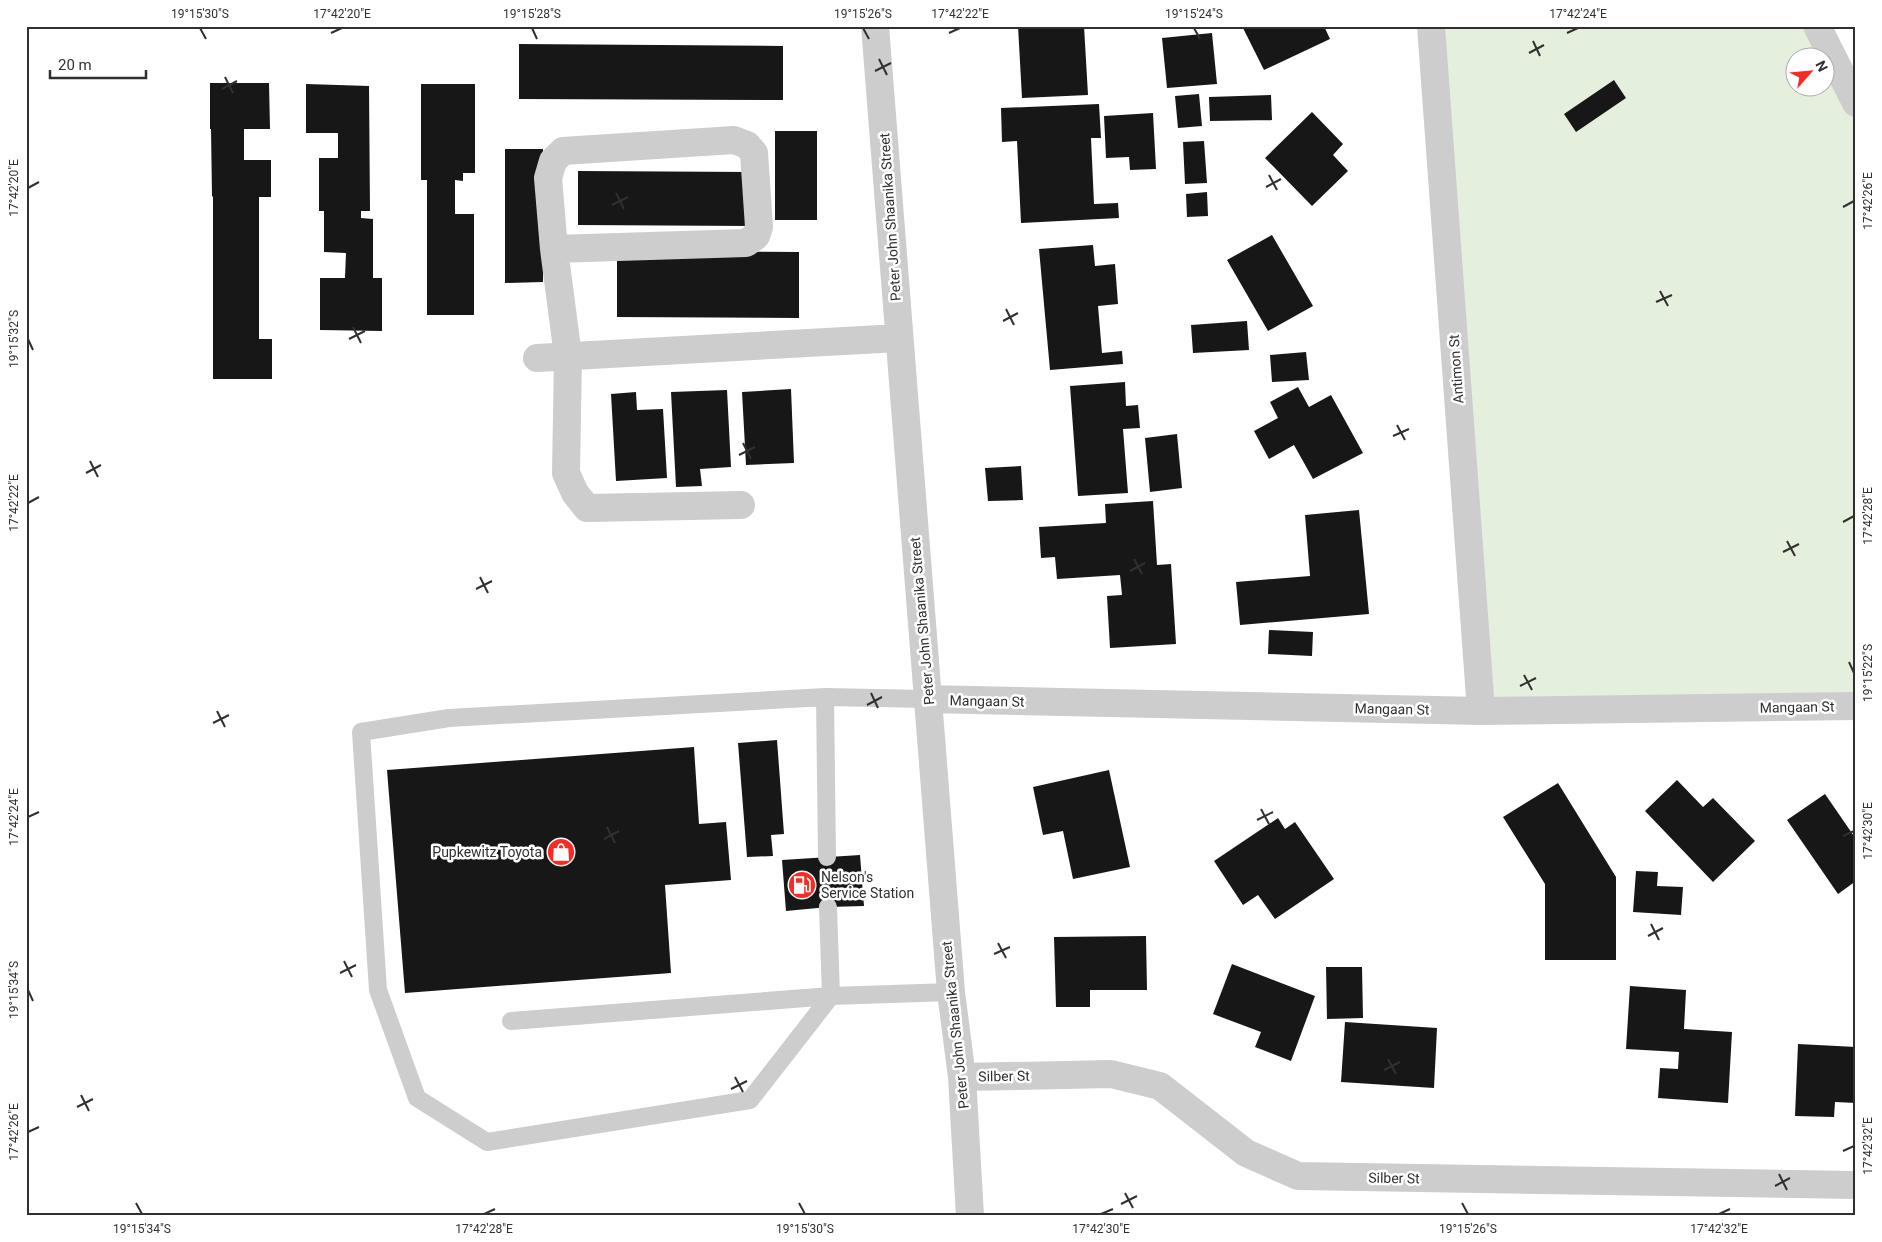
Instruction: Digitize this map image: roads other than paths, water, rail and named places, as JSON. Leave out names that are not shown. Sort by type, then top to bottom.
[{"type":"street","name":"Peter John Shaanika Street","points":[[875,26],[951,992],[962,1077],[970,1216]]},
{"type":"street","name":"Antimon St","points":[[1431,26],[1482,711]]},
{"type":"street","points":[[1817,26],[1856,103]]},
{"type":"street","points":[[554,250],[746,242],[756,236],[759,227],[754,153],[747,145],[734,140],[563,151],[554,161],[548,178],[554,250],[568,356],[566,473],[575,493],[587,508],[741,505]]},
{"type":"street","points":[[537,358],[899,338]]},
{"type":"street","name":"Mangaan St","points":[[928,699],[1482,711],[1856,706]]},
{"type":"street","name":"Silber St","points":[[962,1077],[1111,1074],[1160,1086],[1246,1153],[1298,1176],[1856,1185]]},
{"type":"lane","points":[[825,697],[827,858]]},
{"type":"lane","points":[[828,907],[831,996],[750,1100],[488,1142],[416,1098],[378,990],[361,732],[449,718],[825,697],[928,699]]},
{"type":"lane","points":[[511,1021],[831,996],[951,992]]},
{"type":"place","name":"Pupkewitz Toyota","points":[[561,852]]},
{"type":"place","name":"Nelson's Service Station","points":[[802,885]]}]
